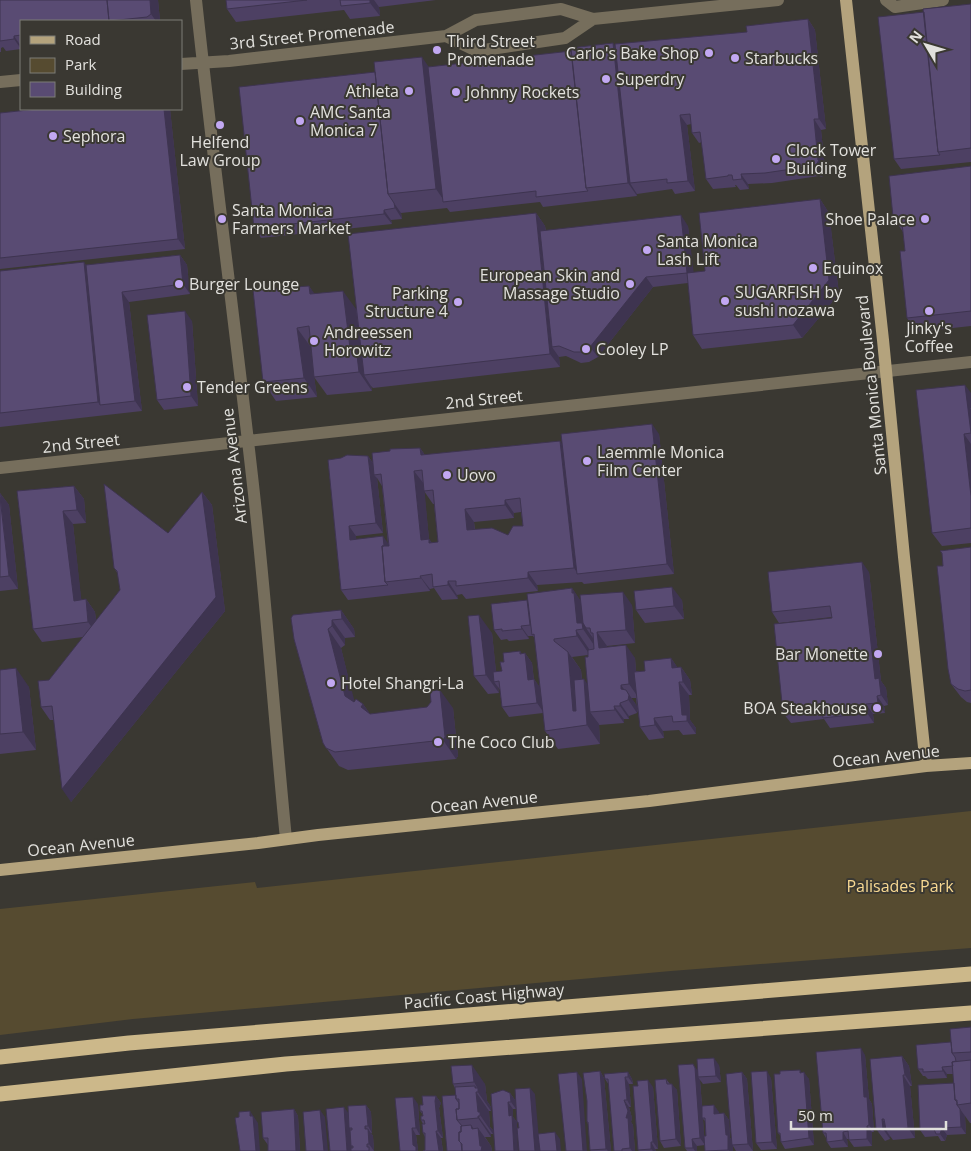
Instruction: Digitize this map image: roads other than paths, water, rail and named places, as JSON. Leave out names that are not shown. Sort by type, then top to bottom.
[{"type":"highway","name":"Pacific Coast Highway","points":[[0,1057],[129,1043],[971,974]]},
{"type":"highway","points":[[0,1094],[286,1064],[971,1013]]},
{"type":"main road","name":"Santa Monica Boulevard","points":[[846,0],[926,766]]},
{"type":"main road","name":"Ocean Avenue","points":[[0,870],[649,801],[926,766],[971,763]]},
{"type":"street","name":"Arizona Avenue","points":[[196,0],[268,626],[286,839]]},
{"type":"street","name":"3rd Street Promenade","points":[[182,64],[446,36],[476,20],[561,8],[593,19],[778,0]]},
{"type":"street","points":[[886,0],[894,6],[943,0]]},
{"type":"street","name":"3rd Street Promenade","points":[[446,36],[477,51],[565,38],[593,19]]},
{"type":"street","points":[[0,82],[20,80]]},
{"type":"street","name":"2nd Street","points":[[0,468],[971,362]]},
{"type":"place","name":"Third Street Promenade","points":[[437,50]]},
{"type":"place","name":"Carlo's Bake Shop","points":[[709,53]]},
{"type":"place","name":"Starbucks","points":[[735,58]]},
{"type":"place","name":"Superdry","points":[[606,79]]},
{"type":"place","name":"Athleta","points":[[409,91]]},
{"type":"place","name":"Johnny Rockets","points":[[456,92]]},
{"type":"place","name":"AMC Santa Monica 7","points":[[300,121]]},
{"type":"place","name":"Helfend Law Group","points":[[220,125]]},
{"type":"place","name":"Sephora","points":[[53,136]]},
{"type":"place","name":"Clock Tower Building","points":[[776,159]]},
{"type":"place","name":"Santa Monica Farmers Market","points":[[222,219]]},
{"type":"place","name":"Shoe Palace","points":[[925,219]]},
{"type":"place","name":"Santa Monica Lash Lift","points":[[647,250]]},
{"type":"place","name":"Equinox","points":[[813,268]]},
{"type":"place","name":"Burger Lounge","points":[[179,284]]},
{"type":"place","name":"European Skin and Massage Studio","points":[[630,284]]},
{"type":"place","name":"SUGARFISH by sushi nozawa","points":[[725,301]]},
{"type":"place","name":"Parking Structure 4","points":[[458,302]]},
{"type":"place","name":"Jinky's Coffee","points":[[929,311]]},
{"type":"place","name":"Andreessen Horowitz","points":[[314,341]]},
{"type":"place","name":"Cooley LP","points":[[586,349]]},
{"type":"place","name":"Tender Greens","points":[[187,387]]},
{"type":"place","name":"Laemmle Monica Film Center","points":[[587,461]]},
{"type":"place","name":"Uovo","points":[[447,475]]},
{"type":"place","name":"Bar Monette","points":[[878,654]]},
{"type":"place","name":"Hotel Shangri-La","points":[[331,683]]},
{"type":"place","name":"BOA Steakhouse","points":[[877,708]]},
{"type":"place","name":"The Coco Club","points":[[438,742]]},
{"type":"park label","name":"Palisades Park","points":[[900,886]]}]
